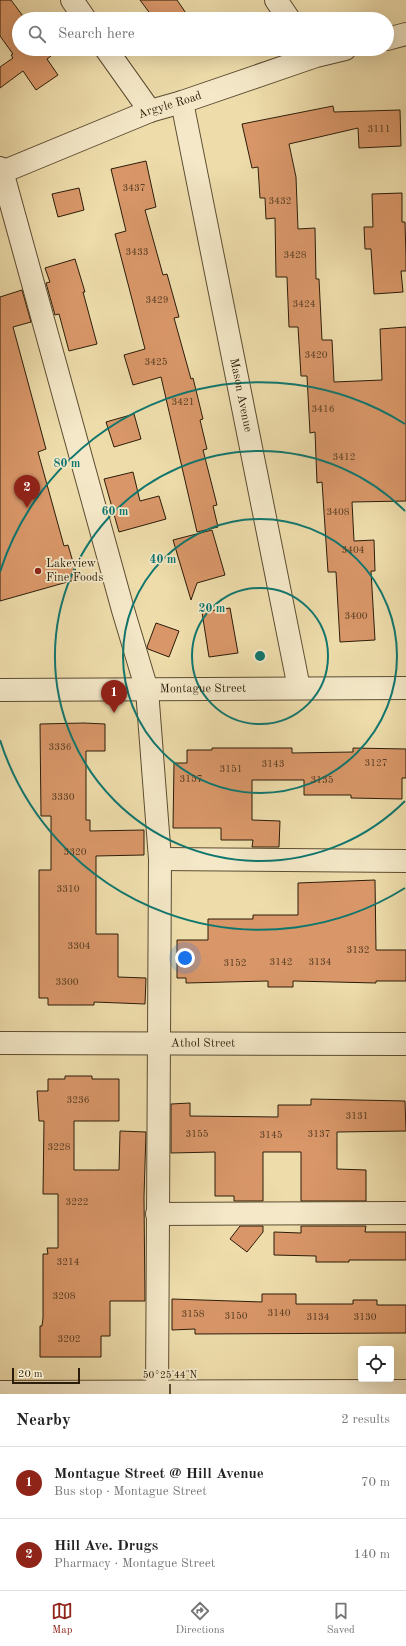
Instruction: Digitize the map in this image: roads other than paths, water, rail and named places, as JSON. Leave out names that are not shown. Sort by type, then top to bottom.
[{"type":"street","points":[[72,0],[80,12]]},
{"type":"street","points":[[276,0],[285,12]]},
{"type":"street","points":[[394,37],[406,34]]},
{"type":"street","points":[[111,56],[150,111]]},
{"type":"street","name":"Argyle Road","points":[[1,171],[150,111],[182,102],[303,56]]},
{"type":"street","name":"Mason Avenue","points":[[182,102],[299,688]]},
{"type":"street","points":[[1,171],[123,610],[147,690],[160,859],[157,1393]]},
{"type":"street","name":"Montague Street","points":[[0,690],[406,688]]},
{"type":"street","points":[[160,859],[406,861]]},
{"type":"street","name":"Athol Street","points":[[0,1044],[406,1044]]},
{"type":"street","points":[[157,1214],[406,1213]]},
{"type":"street","points":[[0,1392],[157,1393],[406,1391]]},
{"type":"place","name":"Hill Ave. Drugs","points":[[27,508]]},
{"type":"place","name":"Lakeview Fine Foods","points":[[38,571]]},
{"type":"place","name":"Montague Street @ Hill Avenue","points":[[114,713]]}]
